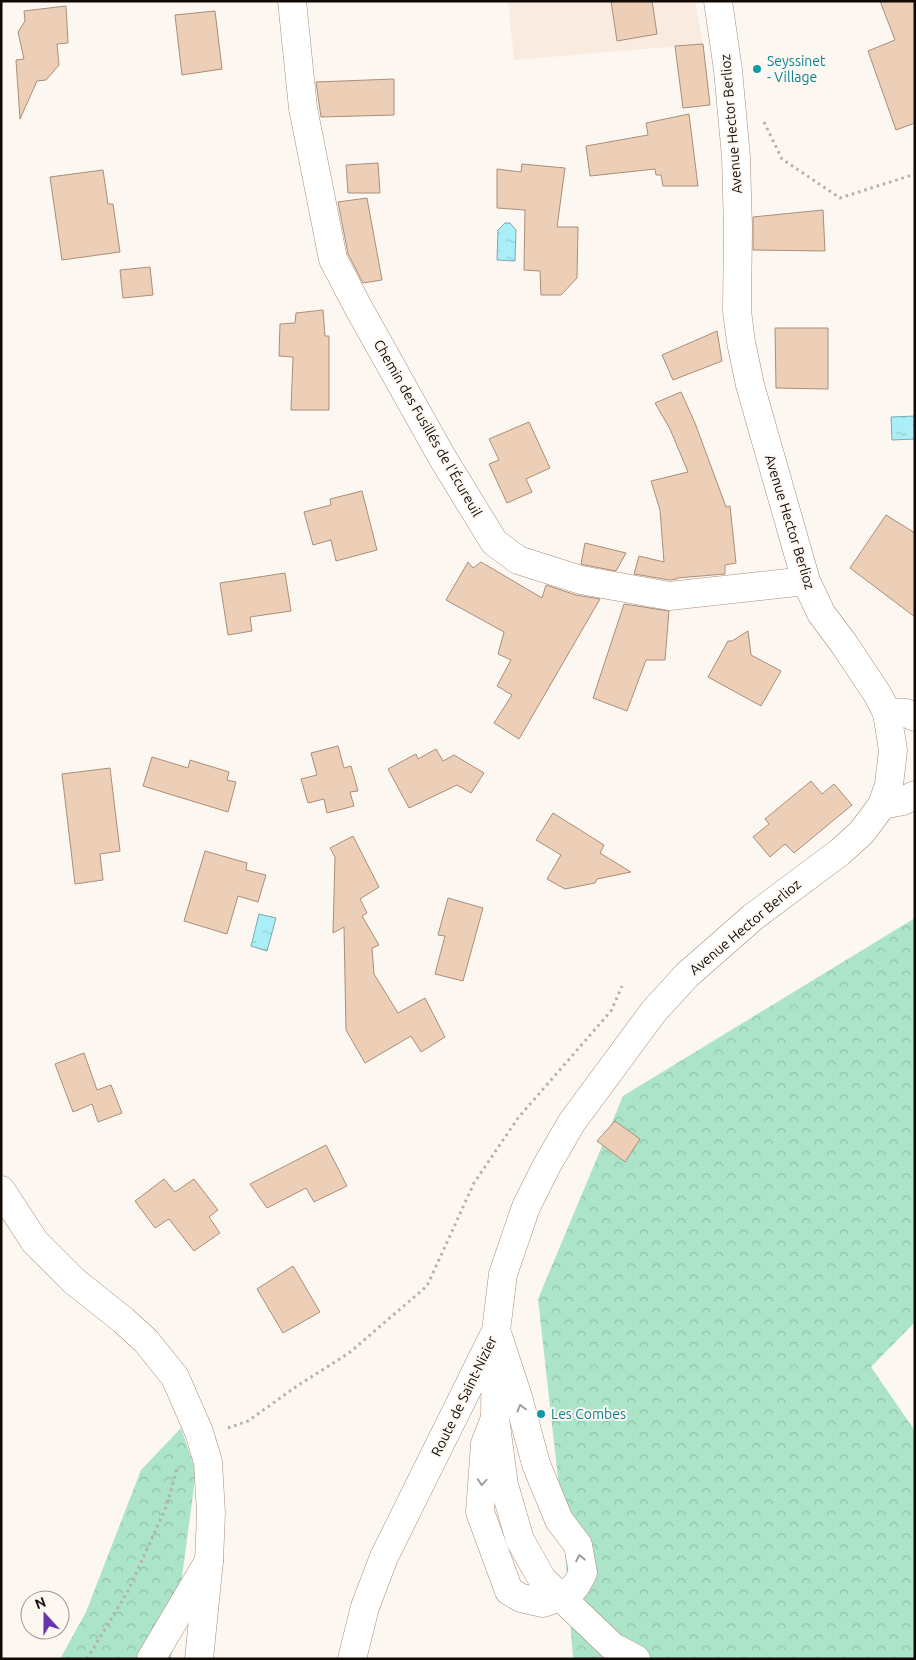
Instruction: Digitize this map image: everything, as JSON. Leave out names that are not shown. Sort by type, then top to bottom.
[{"type":"main road","name":"Chemin des Fusillés de l'Écureuil","points":[[292,1],[303,108],[333,259],[358,308],[442,457],[494,542],[518,560],[581,580],[669,596],[806,581]]},
{"type":"main road","name":"Avenue Hector Berlioz","points":[[654,1011],[687,975],[747,923],[840,852],[862,832],[882,805],[889,785],[892,750],[887,713],[878,695],[821,613],[806,581],[750,385],[737,311],[738,228],[736,157],[718,1]]},
{"type":"main road","points":[[887,713],[906,713],[915,717]]},
{"type":"main road","points":[[882,805],[903,801],[915,795]]},
{"type":"main road","name":"Route de Saint-Nizier","points":[[352,1659],[365,1607],[384,1557],[496,1331],[503,1274],[526,1207],[547,1165],[572,1122],[654,1011]]},
{"type":"main road","points":[[1,1190],[35,1242],[74,1281],[146,1341],[162,1359],[175,1377],[199,1432],[208,1462],[211,1513],[209,1561],[199,1659]]},
{"type":"main road","points":[[496,1331],[495,1418],[504,1485],[520,1540],[542,1579],[613,1647],[636,1659]]},
{"type":"main road","points":[[496,1331],[518,1397],[536,1464],[559,1520],[578,1545],[583,1573],[574,1587],[561,1597]]},
{"type":"main road","points":[[151,1659],[209,1561]]},
{"type":"path","points":[[732,118],[760,114],[782,159],[840,198],[915,174]]},
{"type":"path","points":[[199,1432],[228,1428],[248,1421],[348,1353],[426,1286],[474,1183],[518,1118],[611,1011],[622,986]]},
{"type":"path","points":[[87,1659],[128,1590],[167,1505],[179,1462]]},
{"type":"shaded area","points":[[508,1],[695,1],[703,44],[514,60]]},
{"type":"green space","points":[[915,918],[915,1322],[871,1367],[915,1431],[915,1659],[573,1659],[563,1523],[538,1299],[623,1096]]},
{"type":"green space","points":[[181,1428],[196,1472],[171,1659],[60,1659],[86,1612],[141,1470]]},
{"type":"water","points":[[505,223],[510,223],[516,230],[515,261],[497,260],[498,230]]},
{"type":"water","points":[[915,416],[915,439],[892,440],[891,417]]},
{"type":"water","points":[[259,914],[276,918],[267,951],[251,946]]},
{"type":"building","points":[[611,1],[652,1],[657,34],[617,41]]},
{"type":"building","points":[[880,1],[915,1],[915,123],[896,130],[868,51],[895,40]]},
{"type":"building","points":[[66,6],[68,43],[57,44],[59,65],[46,80],[37,81],[20,119],[16,60],[24,59],[18,32],[25,21],[24,11]]},
{"type":"building","points":[[215,11],[222,69],[182,75],[175,15]]},
{"type":"building","points":[[703,44],[710,105],[683,108],[675,46]]},
{"type":"building","points":[[394,79],[394,115],[321,117],[316,82]]},
{"type":"building","points":[[689,114],[698,186],[663,186],[661,175],[656,175],[655,169],[590,176],[586,146],[648,135],[646,123]]},
{"type":"building","points":[[378,163],[380,193],[348,193],[346,165]]},
{"type":"building","points":[[522,164],[565,168],[557,227],[578,227],[577,278],[561,295],[541,295],[540,271],[524,270],[525,210],[497,208],[497,169],[521,172]]},
{"type":"building","points":[[103,170],[108,204],[113,204],[120,252],[62,260],[50,177]]},
{"type":"building","points":[[367,198],[382,280],[363,283],[348,254],[338,202]]},
{"type":"building","points":[[823,210],[825,251],[753,250],[753,217]]},
{"type":"building","points":[[150,267],[153,295],[123,298],[120,270]]},
{"type":"building","points":[[323,310],[325,336],[329,336],[329,410],[291,410],[293,357],[279,356],[280,324],[295,323],[296,313]]},
{"type":"building","points":[[775,328],[828,328],[828,389],[776,388]]},
{"type":"building","points":[[717,331],[722,361],[673,380],[662,355]]},
{"type":"building","points":[[681,392],[695,423],[726,507],[730,506],[736,563],[725,565],[725,574],[670,580],[634,574],[639,556],[664,562],[660,510],[651,481],[688,472],[670,429],[655,403]]},
{"type":"building","points":[[529,422],[550,468],[526,479],[532,492],[507,503],[489,464],[499,460],[489,439]]},
{"type":"building","points":[[362,491],[377,550],[336,561],[331,540],[313,545],[304,512],[331,505],[330,499]]},
{"type":"building","points":[[886,515],[915,533],[915,617],[850,568]]},
{"type":"building","points":[[585,543],[626,553],[616,571],[585,565],[581,564]]},
{"type":"building","points":[[468,562],[473,568],[481,562],[542,598],[546,585],[576,595],[600,599],[519,739],[494,723],[512,695],[497,686],[511,660],[498,654],[504,632],[446,600]]},
{"type":"building","points":[[285,573],[291,611],[250,617],[252,631],[228,635],[220,583]]},
{"type":"building","points":[[624,604],[669,611],[665,660],[646,660],[627,711],[593,698]]},
{"type":"building","points":[[748,631],[751,655],[781,671],[761,706],[708,677],[728,641],[732,641]]},
{"type":"building","points":[[338,746],[344,768],[351,766],[358,791],[350,792],[354,806],[327,813],[324,799],[308,803],[301,779],[317,775],[311,753]]},
{"type":"building","points":[[436,749],[443,761],[454,755],[484,773],[471,793],[457,785],[409,808],[388,769],[416,754],[418,759]]},
{"type":"building","points":[[152,757],[188,768],[190,760],[229,772],[227,780],[236,782],[228,812],[143,786]]},
{"type":"building","points":[[110,768],[120,851],[100,854],[103,880],[75,884],[62,774]]},
{"type":"building","points":[[811,781],[822,794],[834,784],[852,805],[794,853],[785,844],[770,857],[753,837],[769,824],[765,819]]},
{"type":"building","points":[[553,813],[604,845],[600,853],[631,872],[597,879],[595,883],[565,889],[547,879],[561,855],[536,840]]},
{"type":"building","points":[[353,836],[379,887],[360,899],[367,913],[362,916],[379,945],[372,948],[374,974],[398,1013],[425,998],[445,1037],[421,1052],[411,1036],[365,1063],[346,1030],[344,927],[333,933],[335,857],[330,848]]},
{"type":"building","points":[[205,851],[247,863],[246,870],[266,875],[258,902],[238,896],[227,934],[184,921]]},
{"type":"building","points":[[448,898],[483,908],[463,981],[435,974],[445,936],[438,935]]},
{"type":"building","points":[[84,1053],[97,1090],[111,1085],[122,1113],[98,1122],[92,1104],[73,1112],[55,1064]]},
{"type":"building","points":[[615,1121],[640,1139],[625,1162],[597,1141]]},
{"type":"building","points":[[326,1145],[347,1186],[314,1202],[306,1188],[267,1208],[250,1184]]},
{"type":"building","points":[[164,1179],[175,1192],[194,1179],[218,1210],[209,1217],[220,1233],[194,1251],[169,1219],[155,1228],[135,1201]]},
{"type":"building","points":[[293,1266],[320,1312],[283,1333],[257,1289]]},
{"type":"place","name":"Seyssinet - Village","points":[[757,69]]},
{"type":"place","name":"Les Combes","points":[[541,1414]]}]
